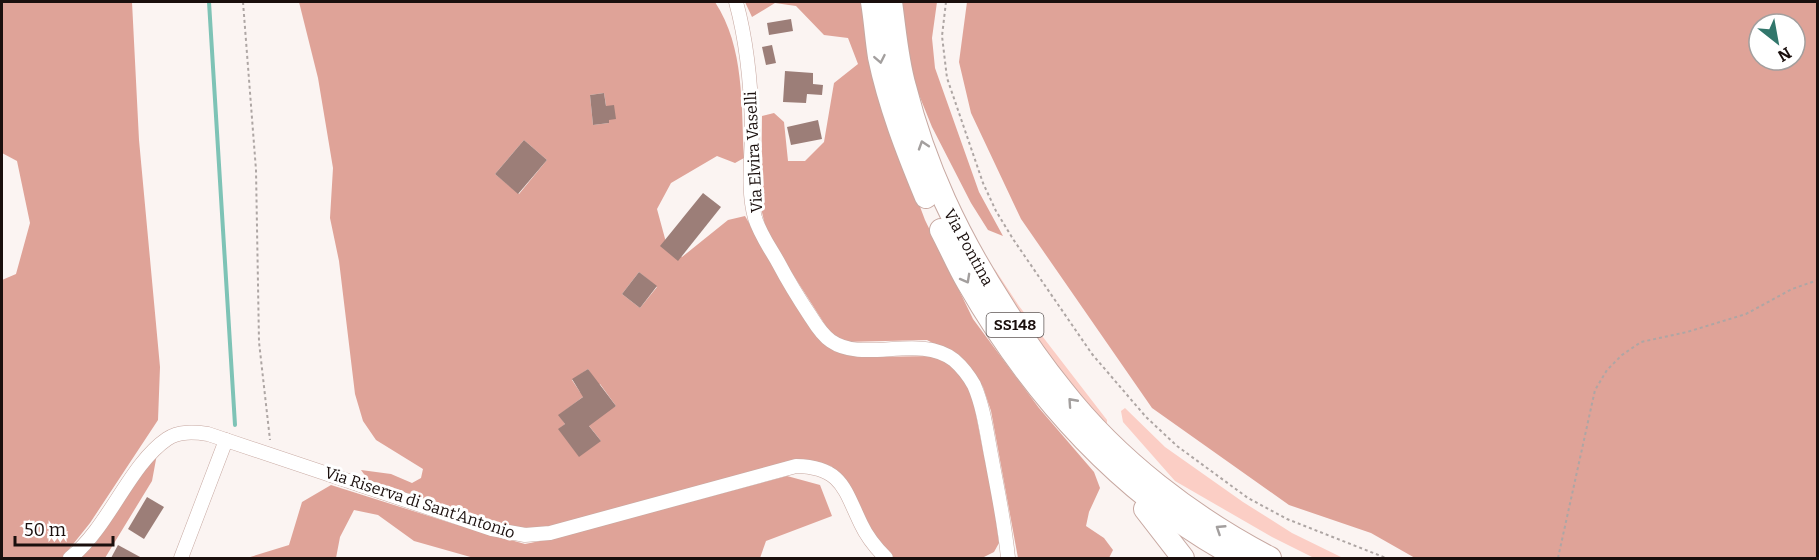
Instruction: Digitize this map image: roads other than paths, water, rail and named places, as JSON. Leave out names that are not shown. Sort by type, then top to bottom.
[{"type":"highway","name":"Via Pontina","points":[[872,2],[879,56],[898,127],[934,214],[967,282],[1011,349],[1049,402],[1126,480],[1168,515],[1215,546],[1239,558]]},
{"type":"highway","name":"Via Pontina","points":[[891,2],[904,85],[925,152],[949,213],[980,270],[1020,333],[1063,392],[1097,430],[1136,466],[1221,530],[1270,558]]},
{"type":"highway","points":[[1085,441],[1117,482],[1158,524],[1183,558]]},
{"type":"street","name":"Via Elvira Vaselli","points":[[736,2],[744,34],[748,66],[752,126],[752,196],[754,215],[761,233],[803,305],[824,335],[832,342],[849,348],[931,350],[953,360],[966,373],[974,387],[985,422],[1006,534],[1008,558]]},
{"type":"street","name":"Via Riserva di Sant'Antonio","points":[[70,558],[100,526],[153,451],[168,438],[181,433],[195,432],[226,440],[453,516],[508,533],[525,535],[550,533],[796,466],[814,466],[840,483],[846,490],[867,535],[886,558]]},
{"type":"street","points":[[181,558],[226,440]]},
{"type":"waterway","points":[[209,2],[235,425]]}]
